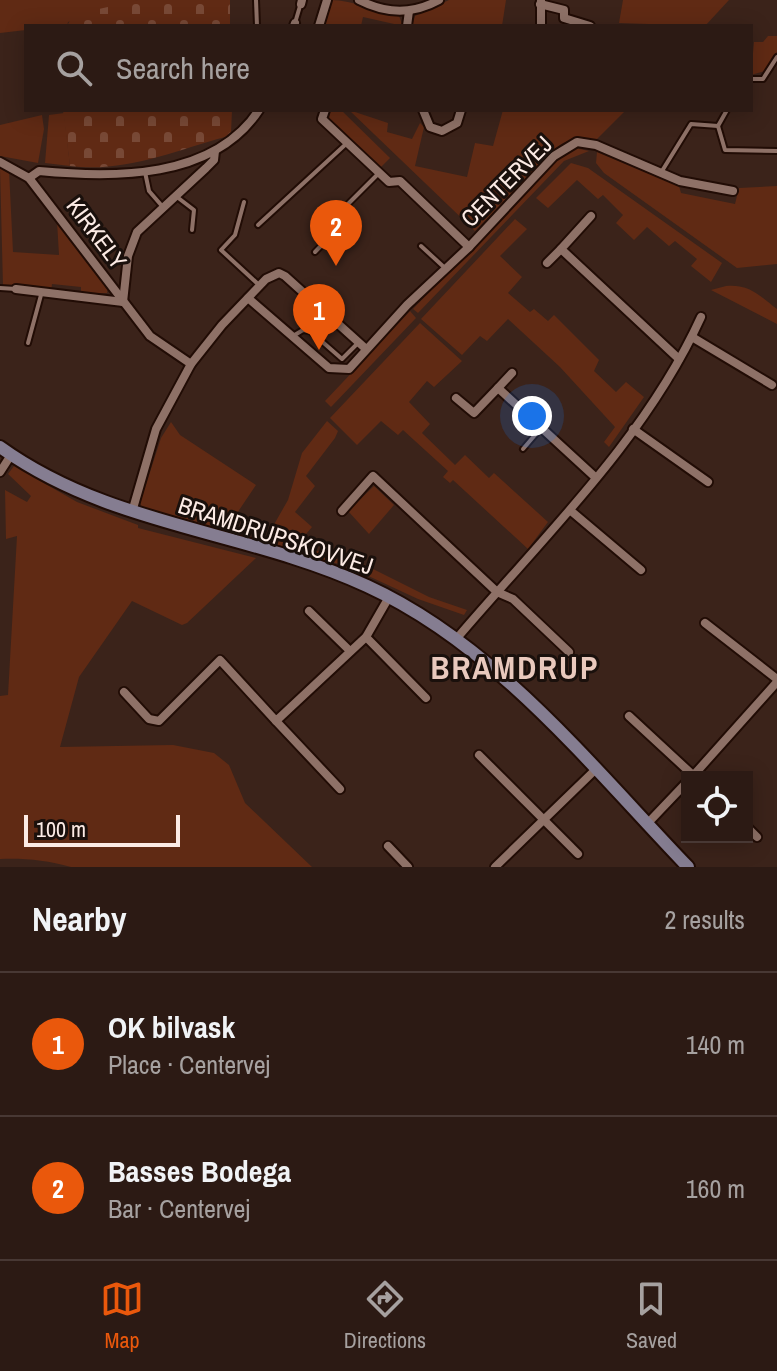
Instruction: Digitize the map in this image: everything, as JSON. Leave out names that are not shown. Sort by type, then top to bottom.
[{"type":"street","points":[[320,24],[327,0]]},
{"type":"street","points":[[359,0],[376,9],[409,11],[439,0]]},
{"type":"street","points":[[541,24],[540,2],[564,10],[564,18],[584,24]]},
{"type":"street","points":[[407,24],[409,11]]},
{"type":"street","points":[[191,364],[150,336],[123,302],[132,244],[148,218],[206,168],[214,160],[215,151],[234,139],[257,112]]},
{"type":"street","name":"CENTERVEJ","points":[[324,112],[322,119],[379,173],[389,182],[400,181],[469,247]]},
{"type":"street","points":[[424,112],[430,127],[442,131],[457,123],[460,112]]},
{"type":"street","name":"CENTERVEJ","points":[[248,298],[335,371],[349,369],[363,345],[469,247],[554,156],[577,142],[596,145],[680,181],[733,191]]},
{"type":"street","name":"KIRKELY","points":[[29,178],[39,171],[120,176],[145,172],[215,151]]},
{"type":"street","name":"KIRKELY","points":[[0,162],[29,178],[123,302]]},
{"type":"street","points":[[547,263],[591,216]]},
{"type":"street","points":[[561,249],[679,359]]},
{"type":"street","points":[[132,512],[156,429],[191,364],[248,298],[275,274],[285,276],[363,345]]},
{"type":"street","name":"KIRKELY","points":[[16,289],[41,295],[123,302]]},
{"type":"street","points":[[458,637],[571,511],[633,429],[679,359],[701,317]]},
{"type":"street","points":[[692,337],[772,385]]},
{"type":"street","points":[[456,398],[474,413],[512,373]]},
{"type":"street","points":[[498,388],[595,477]]},
{"type":"street","points":[[633,429],[708,482]]},
{"type":"street","name":"BRAMDRUPSKOVVEJ","points":[[0,447],[58,483],[132,512],[321,568],[389,597],[458,637],[688,867]]},
{"type":"street","points":[[0,472],[11,455]]},
{"type":"street","points":[[342,511],[373,476],[497,592],[513,599],[569,652]]},
{"type":"street","points":[[571,511],[641,570]]},
{"type":"street","points":[[276,721],[366,637],[389,597]]},
{"type":"street","points":[[309,611],[350,651]]},
{"type":"street","points":[[698,771],[777,680],[705,623]]},
{"type":"street","points":[[366,637],[426,698]]},
{"type":"street","points":[[124,692],[149,719],[159,721],[220,660],[340,789]]},
{"type":"street","points":[[629,716],[685,771]]},
{"type":"street","points":[[479,755],[578,854]]},
{"type":"street","points":[[495,867],[594,771]]},
{"type":"street","points":[[647,824],[681,789]]},
{"type":"street","points":[[753,833],[757,837]]},
{"type":"street","points":[[388,846],[408,867]]},
{"type":"lane","points":[[256,0],[257,24]]},
{"type":"lane","points":[[295,24],[302,2]]},
{"type":"lane","points":[[753,79],[763,79],[777,57]]},
{"type":"lane","points":[[726,112],[718,126],[725,150],[777,151]]},
{"type":"lane","points":[[661,173],[691,124],[718,126]]},
{"type":"lane","points":[[258,225],[347,142]]},
{"type":"lane","points":[[145,172],[149,191],[162,206]]},
{"type":"lane","points":[[315,252],[344,222],[348,204],[379,173]]},
{"type":"lane","points":[[175,195],[194,210],[192,230]]},
{"type":"lane","points":[[244,202],[235,235],[221,250],[260,286]]},
{"type":"lane","points":[[421,246],[446,269]]},
{"type":"lane","points":[[0,288],[16,289]]},
{"type":"lane","points":[[28,343],[41,295]]},
{"type":"lane","points":[[293,336],[303,330],[310,331],[342,359],[363,345]]},
{"type":"lane","points":[[523,449],[541,428]]},
{"type":"green space","points":[[0,0],[139,0],[68,24],[24,24],[24,30],[0,33]]},
{"type":"green space","points":[[138,0],[230,0],[230,24],[68,24],[73,15]]},
{"type":"green space","points":[[330,0],[399,16],[402,24],[363,17],[361,24],[324,24]]},
{"type":"green space","points":[[449,0],[506,0],[502,24],[413,24],[415,16]]},
{"type":"green space","points":[[623,0],[729,0],[707,24],[619,23]]},
{"type":"green space","points":[[768,36],[777,36],[777,52],[765,71],[753,74],[754,42],[763,42]]},
{"type":"green space","points":[[63,112],[232,112],[231,132],[225,137],[129,164],[70,166]]},
{"type":"green space","points":[[330,112],[343,112],[390,158],[380,168],[329,120]]},
{"type":"green space","points":[[351,112],[388,123],[387,132],[412,139],[420,123],[424,127],[415,166],[467,177],[475,143],[493,146],[502,112],[624,112],[596,140],[573,139],[553,150],[475,231]]},
{"type":"green space","points":[[64,113],[70,166],[45,163],[49,115]]},
{"type":"green space","points":[[42,115],[44,129],[38,163],[0,156],[0,125]]},
{"type":"green space","points":[[575,148],[589,151],[564,161],[418,313],[413,309],[562,154]]},
{"type":"green space","points":[[597,152],[679,186],[681,193],[735,204],[739,188],[777,186],[777,264],[737,268],[604,173],[596,163]]},
{"type":"green space","points":[[571,163],[588,168],[722,263],[711,282],[691,266],[697,259],[675,241],[669,246],[647,227],[634,240],[616,223],[623,215],[603,195],[598,199],[577,180],[548,208],[536,198]]},
{"type":"green space","points":[[0,168],[9,170],[13,252],[59,255],[57,221],[108,287],[107,293],[81,294],[81,287],[52,284],[51,292],[3,286]]},
{"type":"green space","points":[[515,219],[527,229],[500,256],[522,277],[508,293],[530,312],[534,309],[548,321],[554,315],[599,360],[594,371],[616,392],[626,382],[644,397],[609,447],[604,442],[615,427],[560,367],[508,319],[487,341],[480,336],[462,355],[421,319]]},
{"type":"green space","points":[[726,286],[747,289],[765,299],[777,309],[777,324],[711,290]]},
{"type":"green space","points":[[410,311],[416,318],[331,407],[325,401]]},
{"type":"green space","points":[[420,323],[462,361],[434,387],[427,381],[409,402],[430,424],[422,433],[455,465],[465,455],[489,478],[494,473],[548,522],[528,549],[453,480],[450,483],[443,477],[448,471],[403,430],[398,435],[381,421],[357,445],[330,418]]},
{"type":"green space","points":[[327,421],[338,431],[306,476],[315,486],[295,512],[312,527],[301,540],[315,550],[347,563],[346,566],[264,542],[288,500],[302,453]]},
{"type":"green space","points":[[171,422],[180,435],[256,485],[225,531],[143,510],[140,503],[161,438]]},
{"type":"green space","points":[[14,466],[77,502],[138,525],[138,528],[256,558],[182,625],[132,601],[79,677],[60,747],[173,745],[214,753],[229,765],[245,803],[312,867],[71,867],[35,860],[0,859],[0,696],[8,695],[17,536],[6,539],[5,490],[27,502],[31,496],[8,474]]},
{"type":"green space","points":[[374,486],[394,505],[369,534],[348,511]]},
{"type":"green space","points":[[355,560],[429,597],[467,610],[464,615],[418,599],[349,567]]},
{"type":"place","name":"Basses Bodega","points":[[336,266]]},
{"type":"place","name":"OK bilvask","points":[[319,350]]},
{"type":"district","name":"BRAMDRUP","points":[[515,667]]}]
